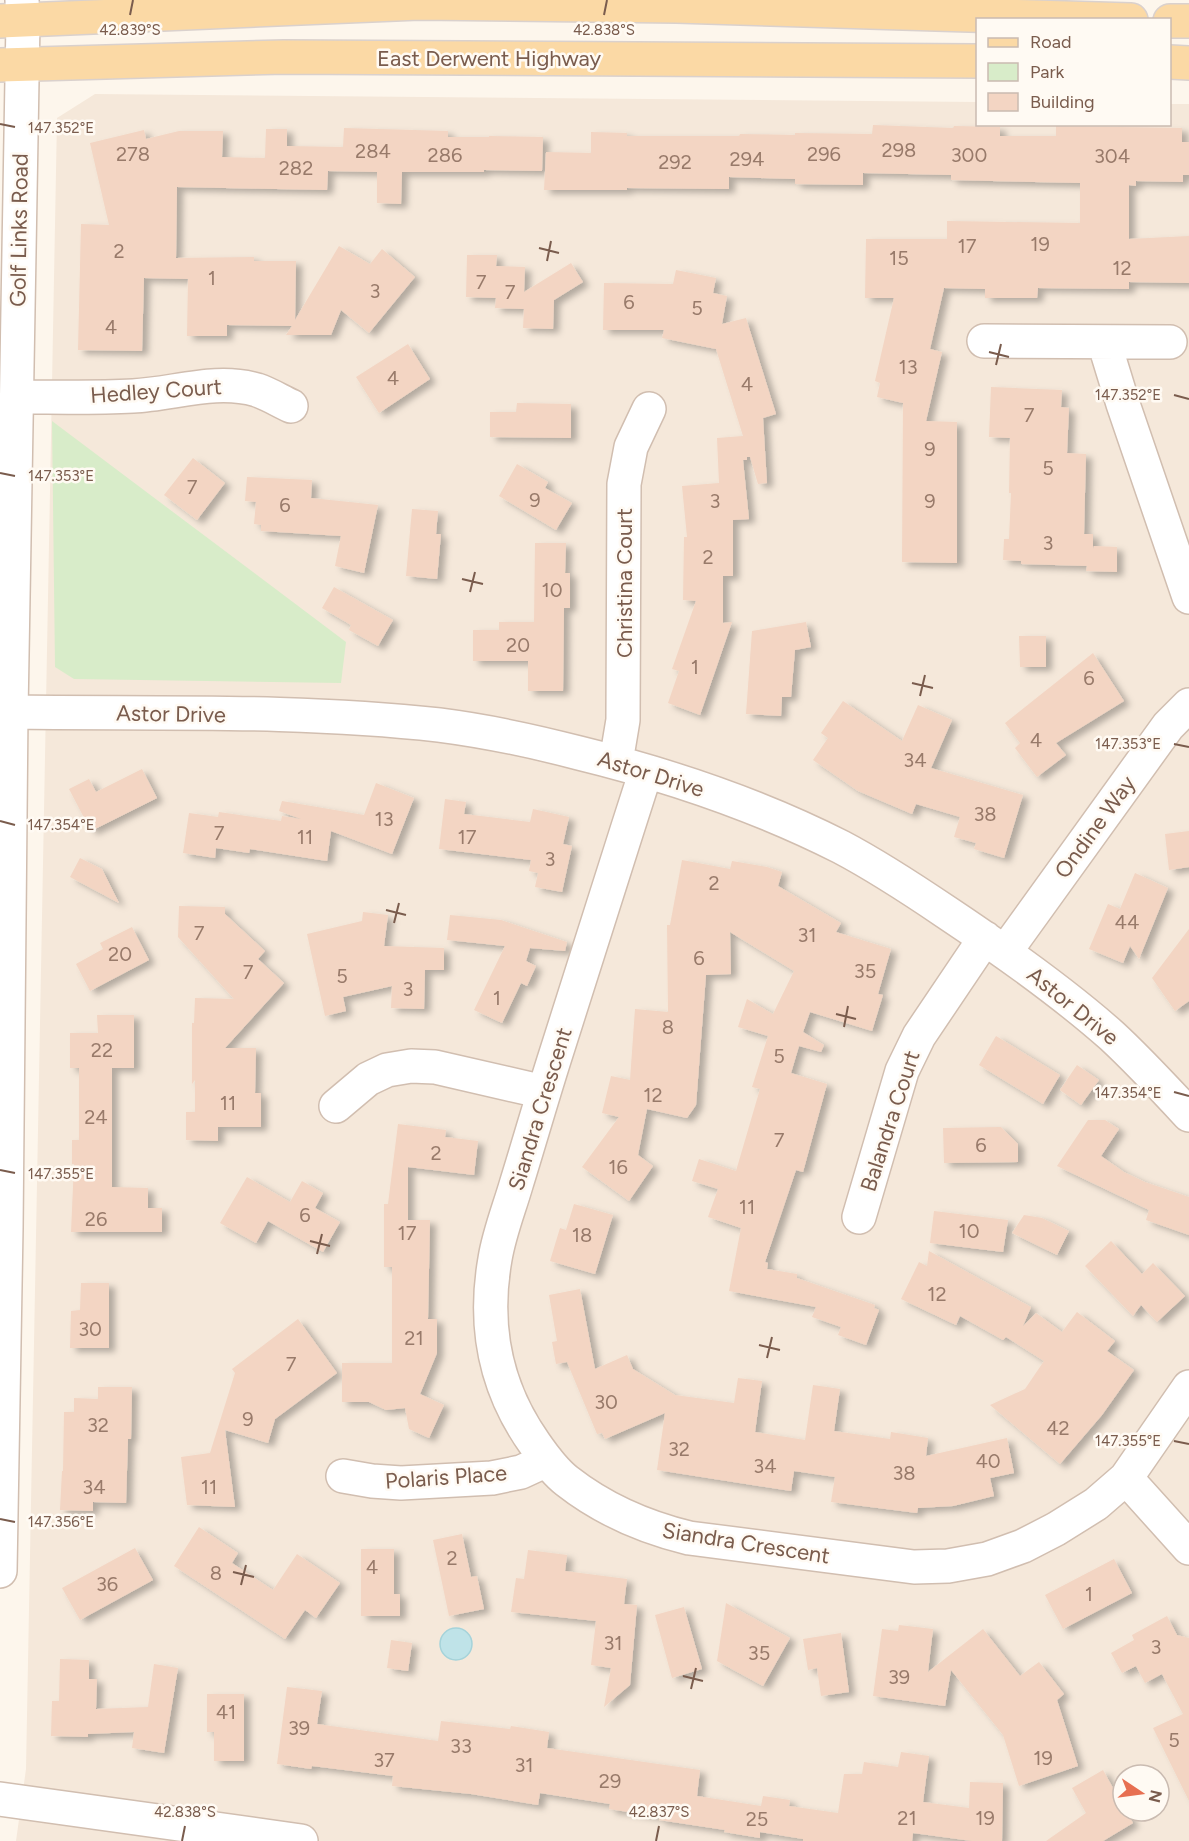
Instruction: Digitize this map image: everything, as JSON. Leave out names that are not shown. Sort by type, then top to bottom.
[{"type":"main road","points":[[15,14],[422,1],[1066,18]]},
{"type":"main road","points":[[1171,21],[1189,21]]},
{"type":"main road","name":"East Derwent Highway","points":[[11,66],[284,57],[976,61]]},
{"type":"main road","points":[[1171,63],[1189,63]]},
{"type":"street","name":"Golf Links Road","points":[[0,1571],[5,839],[12,712],[17,397],[9,268],[11,66],[15,14]]},
{"type":"street","points":[[984,341],[1170,342]]},
{"type":"street","points":[[1104,342],[1189,597]]},
{"type":"street","name":"Hedley Court","points":[[17,397],[132,396],[188,388],[239,386],[259,391],[291,406]]},
{"type":"street","name":"Christina Court","points":[[631,766],[623,720],[624,484],[631,447],[650,409]]},
{"type":"street","name":"Ondine Way","points":[[995,945],[1168,726],[1189,705]]},
{"type":"street","name":"Astor Drive","points":[[12,712],[338,716],[441,725],[494,734],[631,766],[706,790],[771,815],[840,847],[899,881],[995,945],[1050,984],[1111,1036],[1160,1083],[1189,1115]]},
{"type":"street","name":"Siandra Crescent","points":[[631,766],[544,1092],[495,1258],[491,1299],[491,1333],[497,1367],[509,1400],[525,1430],[547,1460],[566,1480],[595,1500],[626,1518],[657,1530],[689,1538],[914,1568],[948,1566],[987,1559],[1023,1546],[1096,1504],[1126,1478],[1189,1387]]},
{"type":"street","name":"Balandra Court","points":[[859,1217],[902,1071],[919,1036],[995,945]]},
{"type":"street","points":[[336,1106],[368,1079],[387,1070],[411,1066],[435,1067],[544,1092]]},
{"type":"street","name":"Polaris Place","points":[[343,1476],[372,1481],[401,1482],[492,1478],[521,1472],[547,1460]]},
{"type":"street","points":[[1126,1478],[1189,1548]]},
{"type":"street","points":[[0,1799],[301,1841]]},
{"type":"shaded area","points":[[95,94],[976,102],[976,126],[1171,126],[1171,104],[1189,104],[1189,1841],[16,1841],[26,1769],[57,118]]},
{"type":"green space","points":[[52,421],[346,642],[341,683],[74,679],[55,667]]},
{"type":"water","points":[[456,1628],[467,1633],[472,1644],[467,1655],[456,1660],[445,1655],[440,1644],[445,1633]]},
{"type":"building","points":[[873,125],[1000,127],[1000,136],[1056,136],[1056,126],[1182,128],[1182,142],[1189,142],[1189,175],[1183,175],[1183,182],[1136,181],[1136,186],[1129,185],[1129,239],[1189,236],[1189,283],[1129,282],[1129,289],[1038,288],[1037,298],[985,298],[985,289],[944,288],[930,349],[942,352],[926,421],[957,422],[957,563],[902,562],[903,403],[877,397],[880,383],[875,381],[894,298],[865,298],[866,239],[947,239],[947,221],[1080,223],[1080,183],[951,180],[951,175],[863,173],[863,185],[795,184],[795,179],[729,177],[729,189],[544,190],[546,152],[591,153],[591,132],[627,133],[627,136],[872,134]]},
{"type":"building","points":[[344,128],[448,131],[448,137],[543,137],[542,171],[402,172],[401,204],[377,203],[377,172],[328,171],[327,190],[177,187],[176,258],[254,257],[254,261],[296,261],[295,320],[339,246],[370,264],[382,249],[415,277],[369,333],[341,310],[331,335],[286,335],[292,326],[227,325],[227,336],[187,336],[188,279],[144,278],[142,351],[78,350],[81,224],[109,225],[90,143],[144,130],[146,139],[179,131],[223,131],[222,157],[265,158],[266,129],[287,129],[287,146],[343,147]]},
{"type":"building","points":[[467,255],[497,255],[496,266],[525,267],[524,292],[571,263],[583,282],[554,300],[553,329],[523,328],[524,309],[495,308],[496,298],[466,297]]},
{"type":"building","points":[[676,270],[716,278],[713,293],[727,296],[722,324],[746,318],[776,414],[763,418],[767,483],[758,484],[750,457],[743,460],[749,519],[733,520],[733,576],[723,576],[723,623],[732,622],[700,715],[668,703],[679,671],[672,669],[696,601],[683,600],[684,537],[687,537],[682,486],[719,483],[717,438],[743,436],[716,349],[662,338],[664,330],[603,330],[604,283],[673,284]]},
{"type":"building","points":[[408,344],[430,379],[379,413],[356,377]]},
{"type":"building","points":[[991,387],[1062,390],[1061,407],[1069,408],[1067,453],[1086,454],[1084,534],[1093,534],[1093,549],[1094,546],[1117,547],[1117,572],[1086,571],[1087,566],[1021,564],[1021,561],[1003,560],[1004,539],[1009,539],[1010,438],[989,437]]},
{"type":"building","points":[[517,403],[571,404],[571,438],[490,437],[490,412],[516,412]]},
{"type":"building","points":[[193,458],[225,483],[197,520],[164,495]]},
{"type":"building","points":[[517,464],[548,482],[545,488],[572,503],[556,530],[499,496]]},
{"type":"building","points":[[247,477],[312,480],[311,498],[378,505],[364,573],[335,566],[341,536],[261,531],[261,525],[254,524],[256,502],[245,501]]},
{"type":"building","points":[[412,509],[438,511],[436,534],[441,534],[437,579],[406,576]]},
{"type":"building","points":[[535,543],[566,543],[565,573],[570,573],[570,608],[564,608],[563,691],[528,691],[528,661],[473,661],[473,630],[499,630],[499,622],[534,622]]},
{"type":"building","points":[[334,587],[393,620],[378,646],[349,630],[351,625],[322,608]]},
{"type":"building","points":[[806,622],[811,647],[795,650],[791,697],[782,697],[781,716],[746,714],[752,631]]},
{"type":"building","points":[[1019,636],[1046,636],[1046,667],[1020,667]]},
{"type":"building","points":[[1093,653],[1124,701],[1056,743],[1066,755],[1037,777],[1015,748],[1020,743],[1005,723]]},
{"type":"building","points":[[843,701],[902,741],[918,705],[952,720],[931,768],[1023,795],[1004,858],[974,849],[976,843],[954,837],[960,817],[916,804],[912,814],[858,791],[813,760],[828,738],[821,733]]},
{"type":"building","points":[[142,769],[157,798],[91,831],[69,789],[89,779],[96,792]]},
{"type":"building","points":[[376,783],[414,798],[392,854],[331,831],[327,861],[250,849],[249,853],[216,848],[215,858],[183,853],[189,813],[218,817],[219,812],[281,821],[282,816],[301,819],[279,811],[282,801],[364,815]]},
{"type":"building","points":[[445,799],[466,802],[464,814],[530,822],[533,809],[569,817],[563,844],[572,846],[562,892],[535,887],[538,873],[529,871],[531,860],[439,849]]},
{"type":"building","points":[[1189,831],[1189,867],[1169,870],[1165,834]]},
{"type":"building","points":[[80,858],[102,869],[119,903],[70,877]]},
{"type":"building","points":[[682,860],[730,869],[732,861],[782,872],[778,886],[841,923],[836,932],[891,949],[878,994],[883,995],[872,1031],[810,1012],[803,1032],[824,1045],[821,1052],[799,1046],[791,1073],[827,1084],[803,1172],[796,1170],[765,1262],[768,1263],[767,1269],[797,1274],[797,1278],[875,1305],[874,1308],[879,1310],[866,1345],[838,1335],[841,1327],[812,1317],[816,1307],[729,1291],[741,1228],[708,1217],[718,1189],[692,1181],[699,1159],[736,1171],[760,1089],[752,1087],[768,1036],[738,1027],[747,999],[773,1014],[794,971],[730,932],[731,974],[706,975],[696,1105],[687,1118],[647,1109],[638,1155],[653,1166],[629,1201],[582,1167],[619,1117],[602,1113],[611,1076],[630,1080],[635,1009],[668,1012],[667,925],[670,925]]},
{"type":"building","points":[[1135,873],[1168,888],[1139,959],[1130,946],[1123,963],[1089,949],[1108,904],[1120,909]]},
{"type":"building","points":[[179,906],[225,907],[225,914],[265,951],[258,959],[284,983],[225,1048],[256,1048],[255,1093],[261,1093],[261,1127],[218,1127],[218,1141],[186,1140],[186,1112],[195,1112],[195,1080],[192,1084],[192,1023],[194,1023],[195,998],[234,999],[178,937]]},
{"type":"building","points":[[363,912],[388,915],[384,946],[444,948],[444,970],[425,970],[424,1009],[391,1008],[392,986],[343,997],[346,1011],[325,1016],[307,934],[362,921]]},
{"type":"building","points":[[450,915],[501,920],[567,942],[565,951],[530,948],[526,961],[536,966],[527,986],[521,983],[502,1023],[474,1010],[505,946],[447,940]]},
{"type":"building","points":[[132,927],[149,960],[90,991],[76,964],[103,949],[100,943]]},
{"type":"building","points":[[1189,929],[1189,1001],[1175,1011],[1152,978]]},
{"type":"building","points":[[97,1015],[134,1015],[134,1068],[112,1068],[112,1187],[148,1188],[148,1208],[162,1208],[162,1232],[71,1232],[74,1164],[72,1164],[72,1140],[79,1140],[79,1068],[70,1068],[70,1033],[98,1033]]},
{"type":"building","points":[[996,1036],[1060,1075],[1043,1104],[979,1065]]},
{"type":"building","points":[[1077,1065],[1099,1080],[1081,1105],[1060,1090]]},
{"type":"building","points":[[1088,1120],[1105,1120],[1119,1129],[1101,1156],[1124,1172],[1145,1182],[1189,1197],[1189,1235],[1146,1220],[1149,1210],[1057,1166]]},
{"type":"building","points":[[398,1124],[446,1130],[445,1137],[478,1141],[474,1175],[408,1167],[408,1220],[430,1220],[428,1319],[437,1319],[437,1353],[420,1394],[444,1405],[429,1438],[409,1429],[405,1408],[386,1410],[369,1402],[342,1402],[342,1363],[392,1363],[392,1267],[384,1267],[384,1204],[388,1204]]},
{"type":"building","points":[[1001,1127],[1018,1144],[1018,1162],[944,1163],[943,1128]]},
{"type":"building","points":[[247,1177],[290,1202],[302,1181],[323,1193],[315,1208],[340,1222],[323,1252],[268,1221],[256,1243],[220,1223]]},
{"type":"building","points":[[574,1204],[613,1215],[595,1274],[550,1261],[560,1228],[566,1230]]},
{"type":"building","points":[[934,1211],[1008,1220],[1003,1252],[930,1243]]},
{"type":"building","points":[[1024,1215],[1042,1218],[1069,1231],[1057,1255],[1012,1233]]},
{"type":"building","points":[[1111,1241],[1142,1274],[1153,1263],[1185,1296],[1157,1322],[1141,1305],[1133,1316],[1085,1266]]},
{"type":"building","points":[[929,1251],[1031,1307],[1023,1326],[1036,1313],[1062,1332],[1077,1312],[1115,1341],[1107,1351],[1134,1370],[1102,1415],[1060,1464],[990,1405],[1025,1389],[1044,1361],[1006,1337],[1003,1340],[960,1316],[956,1325],[901,1299],[919,1262],[927,1266]]},
{"type":"building","points":[[81,1283],[109,1283],[109,1348],[70,1348],[71,1311],[80,1310]]},
{"type":"building","points":[[580,1289],[595,1369],[627,1355],[633,1369],[675,1395],[734,1403],[738,1378],[762,1381],[755,1432],[805,1440],[813,1385],[840,1389],[834,1431],[890,1439],[891,1432],[928,1438],[926,1456],[1007,1438],[1014,1473],[990,1478],[994,1496],[953,1506],[918,1508],[917,1513],[831,1502],[835,1477],[794,1471],[791,1491],[657,1470],[665,1413],[605,1439],[602,1433],[597,1434],[567,1362],[556,1364],[552,1342],[557,1341],[549,1295]]},
{"type":"building","points":[[298,1319],[337,1373],[275,1419],[268,1443],[225,1430],[235,1507],[187,1505],[181,1457],[210,1453],[235,1373],[232,1369]]},
{"type":"building","points":[[98,1387],[132,1387],[126,1503],[93,1502],[93,1511],[60,1510],[64,1412],[74,1412],[74,1398],[98,1399]]},
{"type":"building","points":[[199,1527],[238,1553],[232,1563],[273,1590],[297,1554],[340,1583],[316,1618],[305,1610],[285,1639],[174,1566]]},
{"type":"building","points":[[462,1534],[471,1577],[477,1576],[484,1609],[449,1616],[433,1540]]},
{"type":"building","points":[[135,1548],[153,1580],[80,1620],[62,1588]]},
{"type":"building","points":[[361,1549],[394,1549],[394,1594],[400,1594],[400,1616],[361,1616]]},
{"type":"building","points":[[528,1550],[567,1555],[565,1571],[627,1579],[624,1604],[637,1605],[630,1685],[604,1707],[611,1668],[591,1665],[596,1621],[511,1612],[516,1578],[524,1579]]},
{"type":"building","points":[[1114,1559],[1132,1593],[1063,1629],[1045,1595]]},
{"type":"building","points":[[726,1603],[790,1638],[763,1686],[717,1661]]},
{"type":"building","points":[[684,1607],[702,1669],[672,1678],[655,1615]]},
{"type":"building","points":[[1167,1616],[1177,1635],[1189,1638],[1189,1801],[1153,1728],[1183,1714],[1162,1674],[1145,1683],[1136,1666],[1122,1673],[1111,1653],[1134,1640],[1132,1635]]},
{"type":"building","points":[[899,1625],[933,1629],[928,1672],[983,1629],[1020,1676],[1039,1662],[1064,1694],[1057,1700],[1078,1766],[1019,1786],[1003,1735],[951,1670],[945,1706],[873,1696],[882,1629],[898,1631]]},
{"type":"building","points":[[841,1633],[849,1692],[821,1696],[817,1668],[808,1670],[803,1639]]},
{"type":"building","points":[[391,1640],[412,1643],[408,1671],[387,1668]]},
{"type":"building","points":[[60,1659],[89,1660],[89,1679],[97,1679],[96,1709],[148,1707],[154,1664],[178,1668],[164,1753],[132,1748],[134,1732],[88,1734],[88,1737],[51,1736],[52,1701],[59,1701]]},
{"type":"building","points":[[287,1687],[322,1691],[317,1724],[438,1741],[441,1721],[510,1729],[511,1726],[549,1732],[547,1748],[700,1770],[697,1796],[761,1806],[763,1796],[790,1800],[789,1806],[838,1813],[844,1774],[862,1774],[864,1762],[898,1767],[901,1752],[929,1756],[923,1802],[969,1808],[970,1782],[1003,1783],[1002,1841],[972,1841],[913,1833],[912,1841],[803,1841],[803,1839],[760,1832],[760,1838],[609,1809],[610,1804],[540,1793],[538,1805],[471,1794],[392,1786],[393,1776],[277,1764]]},
{"type":"building","points":[[207,1694],[244,1694],[244,1761],[214,1761],[214,1732],[207,1732]]},
{"type":"building","points":[[1103,1770],[1111,1784],[1111,1823],[1133,1823],[1103,1841],[1046,1841],[1086,1813],[1072,1788]]}]
